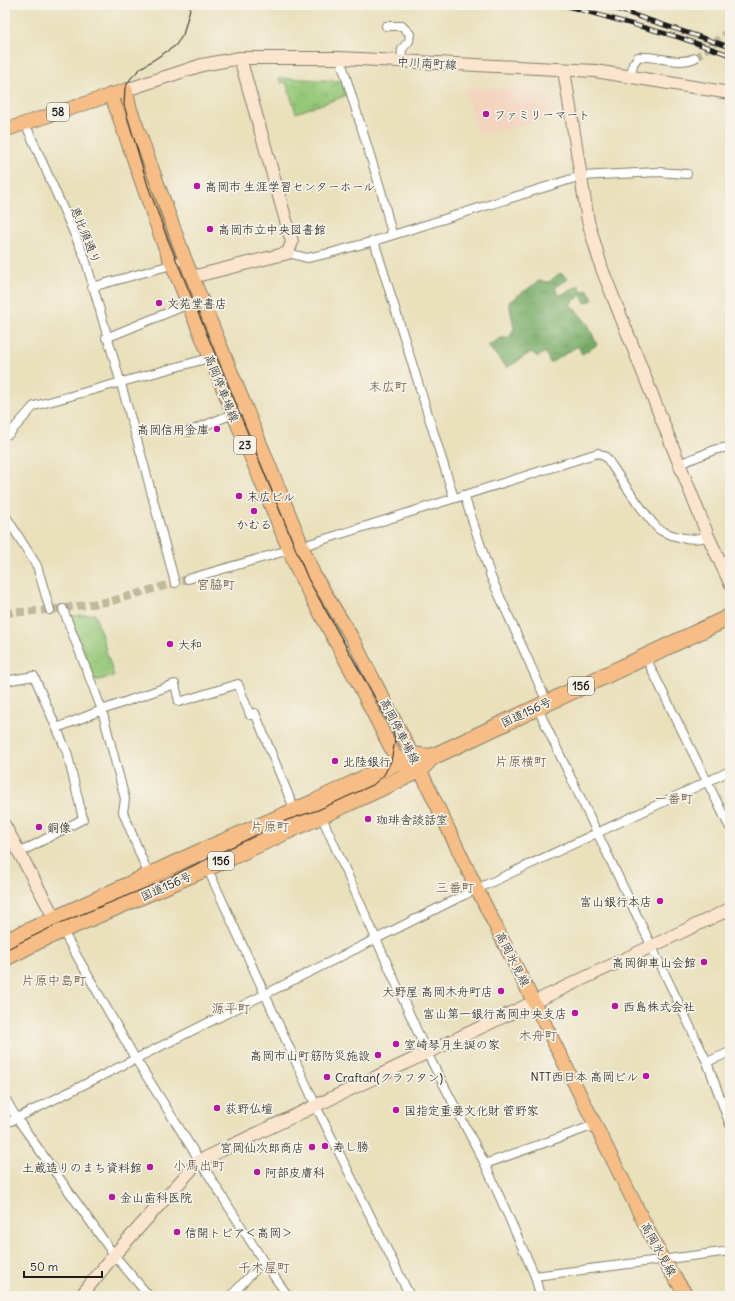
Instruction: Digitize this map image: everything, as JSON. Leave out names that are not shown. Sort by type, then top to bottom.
[{"type":"highway","name":"国道156号","points":[[5,958],[58,924],[149,876],[200,852],[295,811],[318,809],[420,770],[432,757],[730,617]]},
{"type":"highway","points":[[405,758],[432,757]]},
{"type":"highway","name":"国道156号","points":[[5,942],[58,924],[207,868],[318,809],[405,758]]},
{"type":"main road","name":"58","points":[[5,130],[126,90]]},
{"type":"main road","name":"高岡停車場線","points":[[126,90],[130,108],[185,259],[314,575],[351,636],[405,758]]},
{"type":"main road","name":"高岡停車場線","points":[[111,94],[172,264],[298,574],[358,683],[405,758],[420,770]]},
{"type":"main road","name":"高岡氷見線","points":[[420,770],[594,1125],[663,1260],[688,1296]]},
{"type":"street","points":[[386,26],[402,26],[410,34],[410,40],[402,49],[401,62]]},
{"type":"street","points":[[631,77],[633,64],[638,57],[646,56],[681,61],[695,58]]},
{"type":"street","points":[[240,58],[292,242],[288,253]]},
{"type":"street","name":"中川南町線","points":[[126,90],[202,65],[240,58],[340,58],[595,71],[730,93]]},
{"type":"street","points":[[340,58],[382,194],[392,234]]},
{"type":"street","points":[[564,70],[588,222],[602,269],[628,338],[708,536],[730,583]]},
{"type":"street","name":"恵比須通り","points":[[25,123],[85,258],[106,338],[143,461],[175,583]]},
{"type":"street","points":[[192,277],[288,253],[307,258],[374,241],[392,234],[581,176],[658,172],[687,174]]},
{"type":"street","points":[[374,241],[454,498]]},
{"type":"street","points":[[92,287],[185,259]]},
{"type":"street","points":[[106,338],[201,299]]},
{"type":"street","points":[[5,435],[9,434],[34,406],[210,358],[223,353]]},
{"type":"street","points":[[188,432],[247,410]]},
{"type":"street","points":[[679,464],[717,449],[730,447]]},
{"type":"street","points":[[188,579],[303,546],[598,453],[606,457],[659,530],[700,540],[708,536]]},
{"type":"street","points":[[464,495],[491,577],[542,705],[597,832],[707,1062],[730,1125]]},
{"type":"street","points":[[5,515],[37,566],[50,610]]},
{"type":"street","points":[[63,609],[102,710],[125,800],[122,812],[149,876]]},
{"type":"street","points":[[645,656],[730,828]]},
{"type":"street","points":[[5,681],[34,676],[67,752],[83,819],[19,853]]},
{"type":"street","points":[[57,728],[175,684],[179,702],[238,684],[250,715],[255,713],[295,811]]},
{"type":"street","points":[[5,1124],[16,1117],[265,993],[477,889],[730,771]]},
{"type":"street","points":[[318,809],[427,1053],[485,1164],[535,1276],[540,1296]]},
{"type":"street","points":[[5,826],[58,924],[135,1058],[263,1261],[288,1296]]},
{"type":"street","points":[[200,852],[316,1106],[410,1296]]},
{"type":"street","points":[[81,1296],[114,1255],[199,1161],[730,909]]},
{"type":"street","points":[[707,1062],[730,1052]]},
{"type":"street","points":[[5,1098],[16,1117],[114,1255],[149,1296]]},
{"type":"street","points":[[485,1164],[594,1125]]},
{"type":"street","points":[[535,1276],[730,1251]]},
{"type":"street","points":[[231,1296],[263,1261]]},
{"type":"shaded area","points":[[464,87],[540,90],[554,99],[555,118],[478,135]]},
{"type":"green space","points":[[279,78],[344,81],[348,95],[296,113],[286,82],[281,83]]},
{"type":"green space","points":[[560,273],[568,279],[555,288],[559,296],[579,285],[581,291],[588,290],[593,300],[585,303],[581,295],[570,304],[588,324],[597,345],[582,354],[578,346],[550,363],[545,352],[538,357],[531,352],[507,368],[488,346],[501,338],[509,338],[514,328],[509,302],[539,281],[549,282]]},
{"type":"green space","points":[[95,614],[114,676],[95,681],[70,616]]},
{"type":"tunnel","points":[[695,58],[730,30]]},
{"type":"tunnel","points":[[5,613],[50,610],[112,601],[188,579]]},
{"type":"tram line","points":[[5,950],[58,924],[158,883],[287,820],[318,810],[373,785],[384,775],[391,761],[395,741],[392,728],[308,579],[166,235],[148,186],[124,105],[125,88],[131,78],[141,68],[175,46],[183,35],[191,5]]},
{"type":"railway","points":[[563,5],[678,37],[730,55]]},
{"type":"railway","points":[[604,5],[730,47]]},
{"type":"place","name":"ファミリーマート","points":[[486,114]]},
{"type":"place","name":"高岡市 生涯学習センターホール","points":[[197,186]]},
{"type":"place","name":"高岡市立中央図書館","points":[[210,229]]},
{"type":"place","name":"文苑堂書店","points":[[159,303]]},
{"type":"place","name":"高岡信用金庫","points":[[217,429]]},
{"type":"place","name":"末広ビル","points":[[239,496]]},
{"type":"place","name":"かむる","points":[[254,511]]},
{"type":"place","name":"大和","points":[[170,644]]},
{"type":"place","name":"北陸銀行","points":[[335,761]]},
{"type":"place","name":"珈琲舎談話室","points":[[368,819]]},
{"type":"place","name":"銅像","points":[[39,827]]},
{"type":"place","name":"富山銀行本店","points":[[660,901]]},
{"type":"place","name":"高岡御車山会館","points":[[704,962]]},
{"type":"place","name":"大野屋 高岡木舟町店","points":[[501,991]]},
{"type":"place","name":"西島株式会社","points":[[615,1006]]},
{"type":"place","name":"富山第一銀行高岡中央支店","points":[[575,1013]]},
{"type":"place","name":"室崎琴月生誕の家","points":[[396,1044]]},
{"type":"place","name":"高岡市山町筋防災施設","points":[[378,1055]]},
{"type":"place","name":"NTT西日本 高岡ビル","points":[[646,1076]]},
{"type":"place","name":"Craftan(クラフタン)","points":[[327,1077]]},
{"type":"place","name":"荻野仏壇","points":[[217,1108]]},
{"type":"place","name":"国指定重要文化財 菅野家","points":[[396,1110]]},
{"type":"place","name":"寿し勝","points":[[325,1146]]},
{"type":"place","name":"宮岡仙次郎商店","points":[[312,1147]]},
{"type":"place","name":"土蔵造りのまち資料館","points":[[150,1167]]},
{"type":"place","name":"阿部皮膚科","points":[[257,1172]]},
{"type":"place","name":"金山歯科医院","points":[[112,1197]]},
{"type":"place","name":"信開トピア＜高岡＞","points":[[177,1232]]},
{"type":"district","name":"末広町","points":[[388,386]]},
{"type":"district","name":"宮脇町","points":[[216,584]]},
{"type":"district","name":"片原横町","points":[[521,761]]},
{"type":"district","name":"一番町","points":[[674,798]]},
{"type":"district","name":"片原町","points":[[270,826]]},
{"type":"district","name":"三番町","points":[[455,887]]},
{"type":"district","name":"片原中島町","points":[[54,980]]},
{"type":"district","name":"源平町","points":[[231,1008]]},
{"type":"district","name":"木舟町","points":[[538,1035]]},
{"type":"district","name":"小馬出町","points":[[199,1165]]},
{"type":"district","name":"千木屋町","points":[[264,1267]]}]
